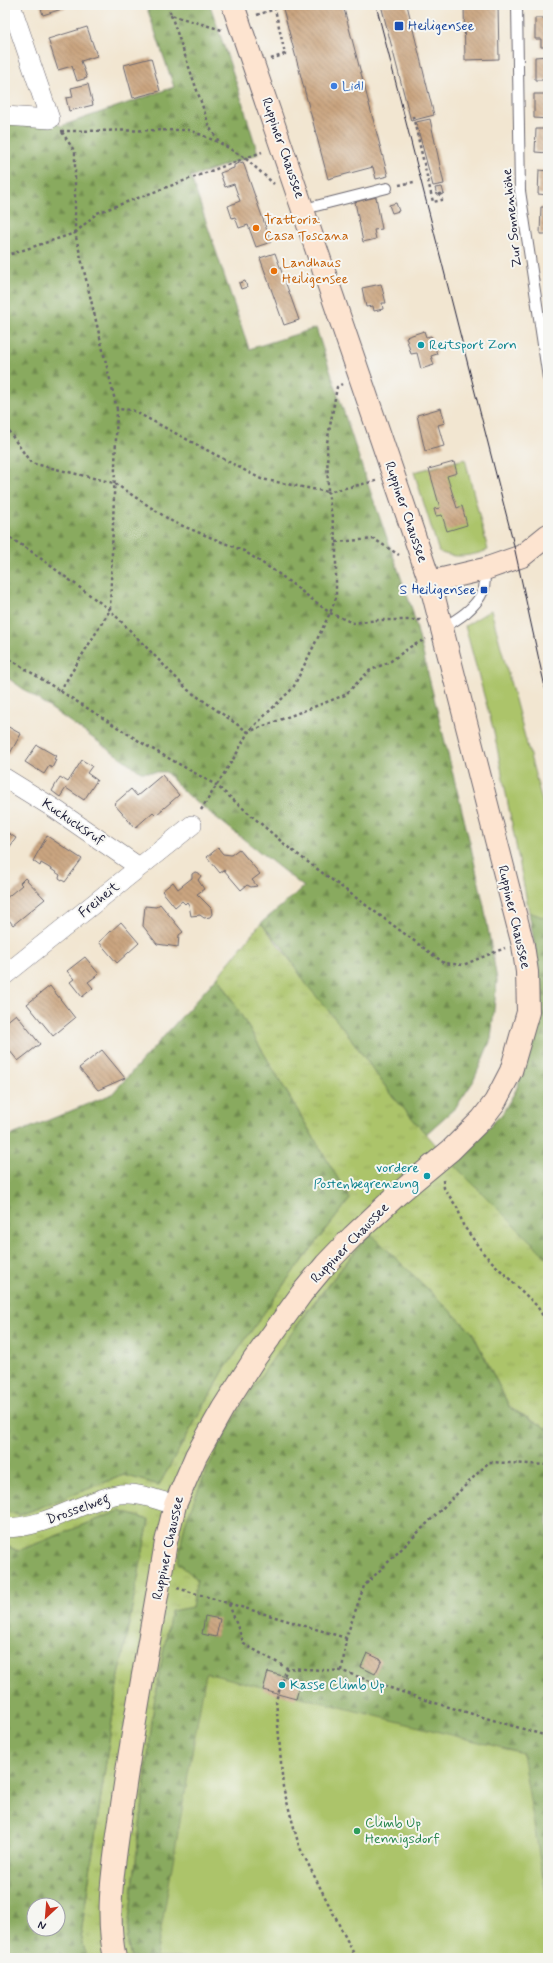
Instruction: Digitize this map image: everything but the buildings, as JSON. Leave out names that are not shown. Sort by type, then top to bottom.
[{"type":"main road","name":"Ruppiner Chaussee","points":[[115,1958],[110,1918],[111,1890],[124,1791],[159,1583],[175,1505],[187,1474],[222,1408],[253,1361],[302,1293],[326,1264],[353,1236],[451,1150],[482,1119],[495,1102],[511,1070],[525,1028],[528,1012],[528,994],[523,945],[430,629],[430,582],[304,209],[233,5]]},
{"type":"main road","points":[[430,582],[485,569],[522,556],[548,534]]},
{"type":"street","points":[[11,5],[56,125]]},
{"type":"street","points":[[5,116],[56,125]]},
{"type":"street","name":"Kuckucksruf","points":[[5,778],[55,809],[139,867]]},
{"type":"street","name":"Freiheit","points":[[5,975],[192,825]]},
{"type":"street","name":"Drosselweg","points":[[5,1528],[19,1528],[39,1524],[105,1498],[121,1494],[136,1494],[175,1505]]},
{"type":"lane","name":"Zur Sonnenhöhe","points":[[517,5],[520,191],[548,378]]},
{"type":"lane","points":[[304,209],[387,188]]},
{"type":"lane","points":[[430,629],[464,616],[484,590],[485,569]]},
{"type":"path","points":[[168,5],[210,128],[220,143]]},
{"type":"path","points":[[254,64],[285,54],[275,9],[277,5]]},
{"type":"path","points":[[171,15],[243,35]]},
{"type":"path","points":[[413,116],[434,202],[442,200],[439,191]]},
{"type":"path","points":[[56,125],[190,130],[220,143],[245,158],[274,184],[296,187]]},
{"type":"path","points":[[56,125],[75,152],[75,233],[117,409],[110,610],[60,691]]},
{"type":"path","points":[[5,256],[75,233],[98,213],[262,152]]},
{"type":"path","points":[[192,825],[237,753],[248,732],[293,688],[336,598],[336,542],[328,492],[327,444],[337,387],[360,374]]},
{"type":"path","points":[[117,409],[132,410],[261,479],[328,492],[394,477]]},
{"type":"path","points":[[5,426],[31,463],[114,483],[173,522],[244,551],[279,574],[330,613],[353,623],[378,620],[430,629]]},
{"type":"path","points":[[5,536],[28,549],[110,610],[188,690],[248,732]]},
{"type":"path","points":[[336,542],[374,539],[399,555]]},
{"type":"path","points":[[248,732],[345,695],[369,671],[391,661],[410,647],[430,629]]},
{"type":"path","points":[[5,656],[147,746],[216,785],[289,848],[444,963],[463,965],[509,947]]},
{"type":"path","points":[[433,1165],[443,1178],[444,1188],[458,1209],[463,1225],[484,1254],[537,1306],[546,1321],[548,1329]]},
{"type":"path","points":[[342,1671],[346,1638],[364,1586],[489,1462],[548,1465]]},
{"type":"path","points":[[159,1583],[346,1638]]},
{"type":"path","points":[[229,1603],[244,1644],[287,1668],[342,1671],[425,1700],[547,1736]]},
{"type":"path","points":[[287,1668],[276,1700],[283,1787],[299,1846],[356,1958]]},
{"type":"green space","points":[[146,5],[210,5],[238,88],[258,154],[191,177],[249,349],[316,328],[364,473],[412,609],[470,843],[484,906],[497,980],[491,1039],[473,1082],[456,1107],[426,1134],[390,1093],[347,1033],[306,984],[282,947],[261,923],[304,887],[184,792],[166,772],[141,772],[5,676],[5,116],[50,119],[61,126],[174,87]]},
{"type":"green space","points":[[465,459],[488,550],[476,554],[457,556],[439,552],[414,472]]},
{"type":"green space","points":[[491,610],[548,823],[548,919],[529,912],[494,732],[465,626]]},
{"type":"green space","points":[[529,912],[548,919],[548,1259],[452,1163],[502,1114],[516,1090],[537,1034],[539,995],[538,968]]},
{"type":"green space","points":[[261,923],[347,1033],[390,1093],[452,1163],[548,1259],[548,1429],[510,1408],[472,1332],[369,1234],[307,1311],[253,1390],[197,1579],[192,1607],[155,1696],[127,1939],[131,1958],[86,1958],[81,1934],[117,1686],[149,1520],[119,1511],[18,1551],[5,1545],[5,1511],[20,1515],[124,1475],[159,1485],[224,1370],[287,1280],[350,1199],[218,976]]},
{"type":"green space","points":[[218,976],[350,1199],[287,1280],[224,1370],[159,1485],[124,1475],[20,1515],[5,1511],[5,1455],[10,1427],[5,1422],[5,1138],[112,1094]]},
{"type":"green space","points":[[370,1233],[472,1332],[510,1408],[548,1429],[548,1958],[131,1958],[127,1939],[155,1696],[171,1611],[192,1607],[197,1579],[178,1563],[186,1521],[204,1477],[222,1440],[267,1367]]},
{"type":"green space","points":[[119,1511],[149,1520],[117,1686],[81,1934],[86,1958],[5,1958],[5,1545],[18,1551]]},
{"type":"green space","name":"Climb Up Hennigsdorf","points":[[206,1673],[522,1753],[548,1908],[548,1958],[156,1958]]},
{"type":"tram line","points":[[376,5],[512,537],[548,701]]},
{"type":"place","name":"Heiligensee","points":[[399,26]]},
{"type":"place","name":"Lidl","points":[[334,86]]},
{"type":"place","name":"Trattoria Casa Toscana","points":[[256,228]]},
{"type":"place","name":"Landhaus Heiligensee","points":[[274,271]]},
{"type":"place","name":"Reitsport Zorn","points":[[421,345]]},
{"type":"place","name":"S Heiligensee","points":[[484,590]]},
{"type":"place","name":"vordere Postenbegrenzung","points":[[427,1176]]},
{"type":"place","name":"Kasse Climb Up","points":[[282,1685]]},
{"type":"place","name":"Climb Up Hennigsdorf","points":[[357,1831]]}]
